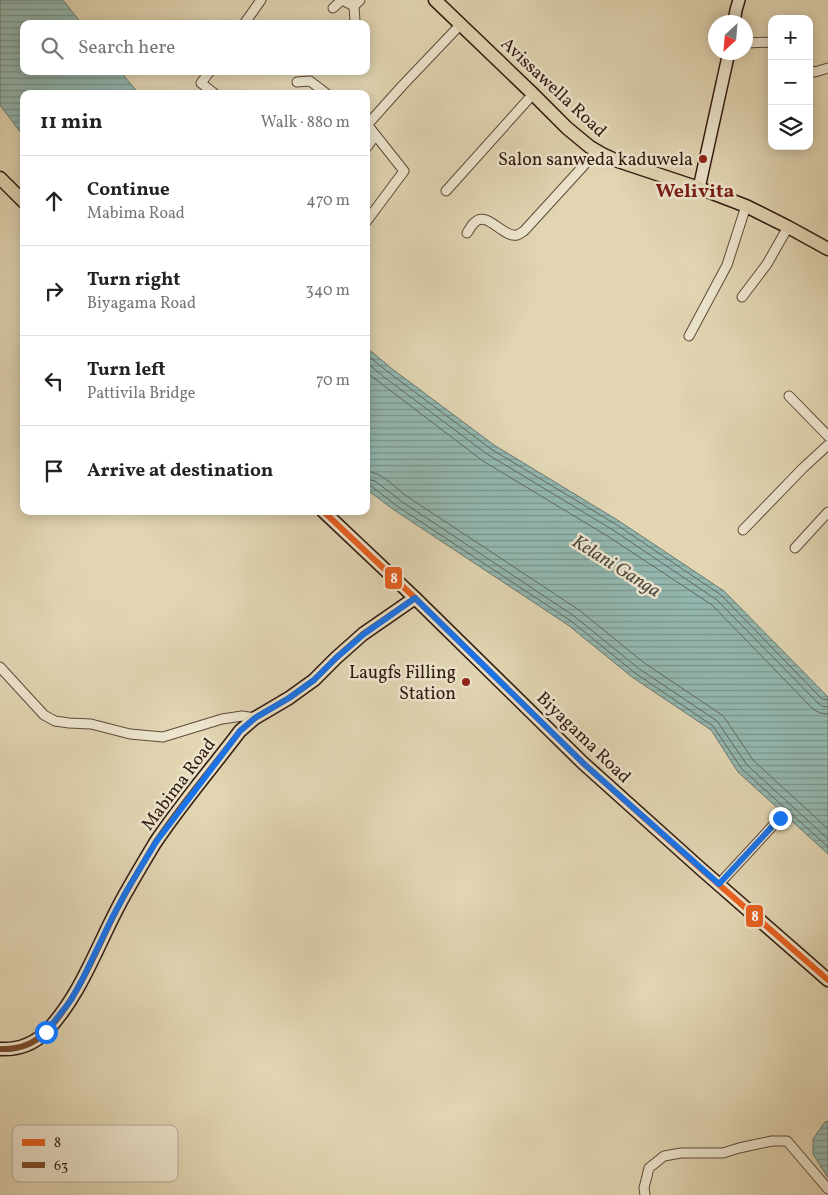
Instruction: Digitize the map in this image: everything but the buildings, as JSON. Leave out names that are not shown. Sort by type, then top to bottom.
[{"type":"main road","name":"Avissawella Road","points":[[435,0],[567,128],[597,151],[615,160],[746,206],[828,249]]},
{"type":"main road","points":[[0,178],[20,198]]},
{"type":"main road","name":"Biyagama Road","points":[[327,515],[415,598],[583,763],[828,980]]},
{"type":"main road","name":"Mabima Road","points":[[0,1050],[19,1048],[37,1040],[46,1032],[71,1000],[127,890],[156,842],[240,731],[255,718],[289,698],[314,680],[364,634],[415,598]]},
{"type":"street","points":[[247,20],[261,0]]},
{"type":"street","points":[[333,8],[342,0],[357,3],[355,20]]},
{"type":"street","points":[[735,15],[739,0]]},
{"type":"street","points":[[370,121],[461,24]]},
{"type":"street","points":[[753,43],[768,42]]},
{"type":"street","points":[[699,188],[728,60]]},
{"type":"street","points":[[813,71],[828,68]]},
{"type":"street","points":[[207,75],[201,83],[211,90]]},
{"type":"street","points":[[297,82],[310,81],[322,90]]},
{"type":"street","points":[[446,192],[533,94]]},
{"type":"street","points":[[370,128],[404,171],[370,217]]},
{"type":"street","points":[[370,143],[376,136]]},
{"type":"street","points":[[467,234],[474,222],[481,219],[488,221],[508,234],[517,235],[524,231],[597,151]]},
{"type":"street","points":[[689,336],[728,264],[746,206]]},
{"type":"street","points":[[742,297],[767,264],[788,227]]},
{"type":"street","points":[[789,396],[828,436]]},
{"type":"street","points":[[743,530],[828,445]]},
{"type":"street","points":[[795,548],[828,512]]},
{"type":"street","points":[[0,667],[44,715],[55,721],[91,724],[130,734],[163,737],[222,719],[242,716],[255,718]]},
{"type":"street","points":[[719,884],[780,818]]},
{"type":"street","points":[[645,1195],[644,1188],[649,1168],[664,1156],[681,1153],[723,1153],[772,1141],[787,1141],[828,1189]]},
{"type":"water","points":[[0,0],[63,0],[79,20],[20,20],[20,75],[123,75],[136,90],[20,90],[20,132],[0,105]]},
{"type":"water","name":"Kelani Ganga","points":[[370,350],[494,445],[619,521],[724,591],[828,697],[828,854],[738,772],[711,730],[632,677],[568,625],[394,510],[370,492]]},
{"type":"water","points":[[828,1121],[828,1178],[813,1154],[813,1139],[825,1122]]},
{"type":"transit line","name":"8","points":[[327,515],[415,598],[583,763],[828,980]]},
{"type":"transit line","name":"63","points":[[0,1049],[12,1049],[30,1044],[45,1033],[59,1017],[91,964],[118,907],[155,843],[240,731],[255,718],[289,698],[314,680],[363,634],[415,598]]},
{"type":"place","name":"Salon sanweda kaduwela","points":[[703,159]]},
{"type":"place","name":"Laugfs Filling Station","points":[[466,682]]},
{"type":"district","name":"Welivita","points":[[695,190]]},
{"type":"route","points":[[46,1032],[71,1000],[127,890],[156,842],[240,731],[255,718],[289,698],[314,680],[364,634],[415,598],[583,763],[719,884],[780,818]]}]
